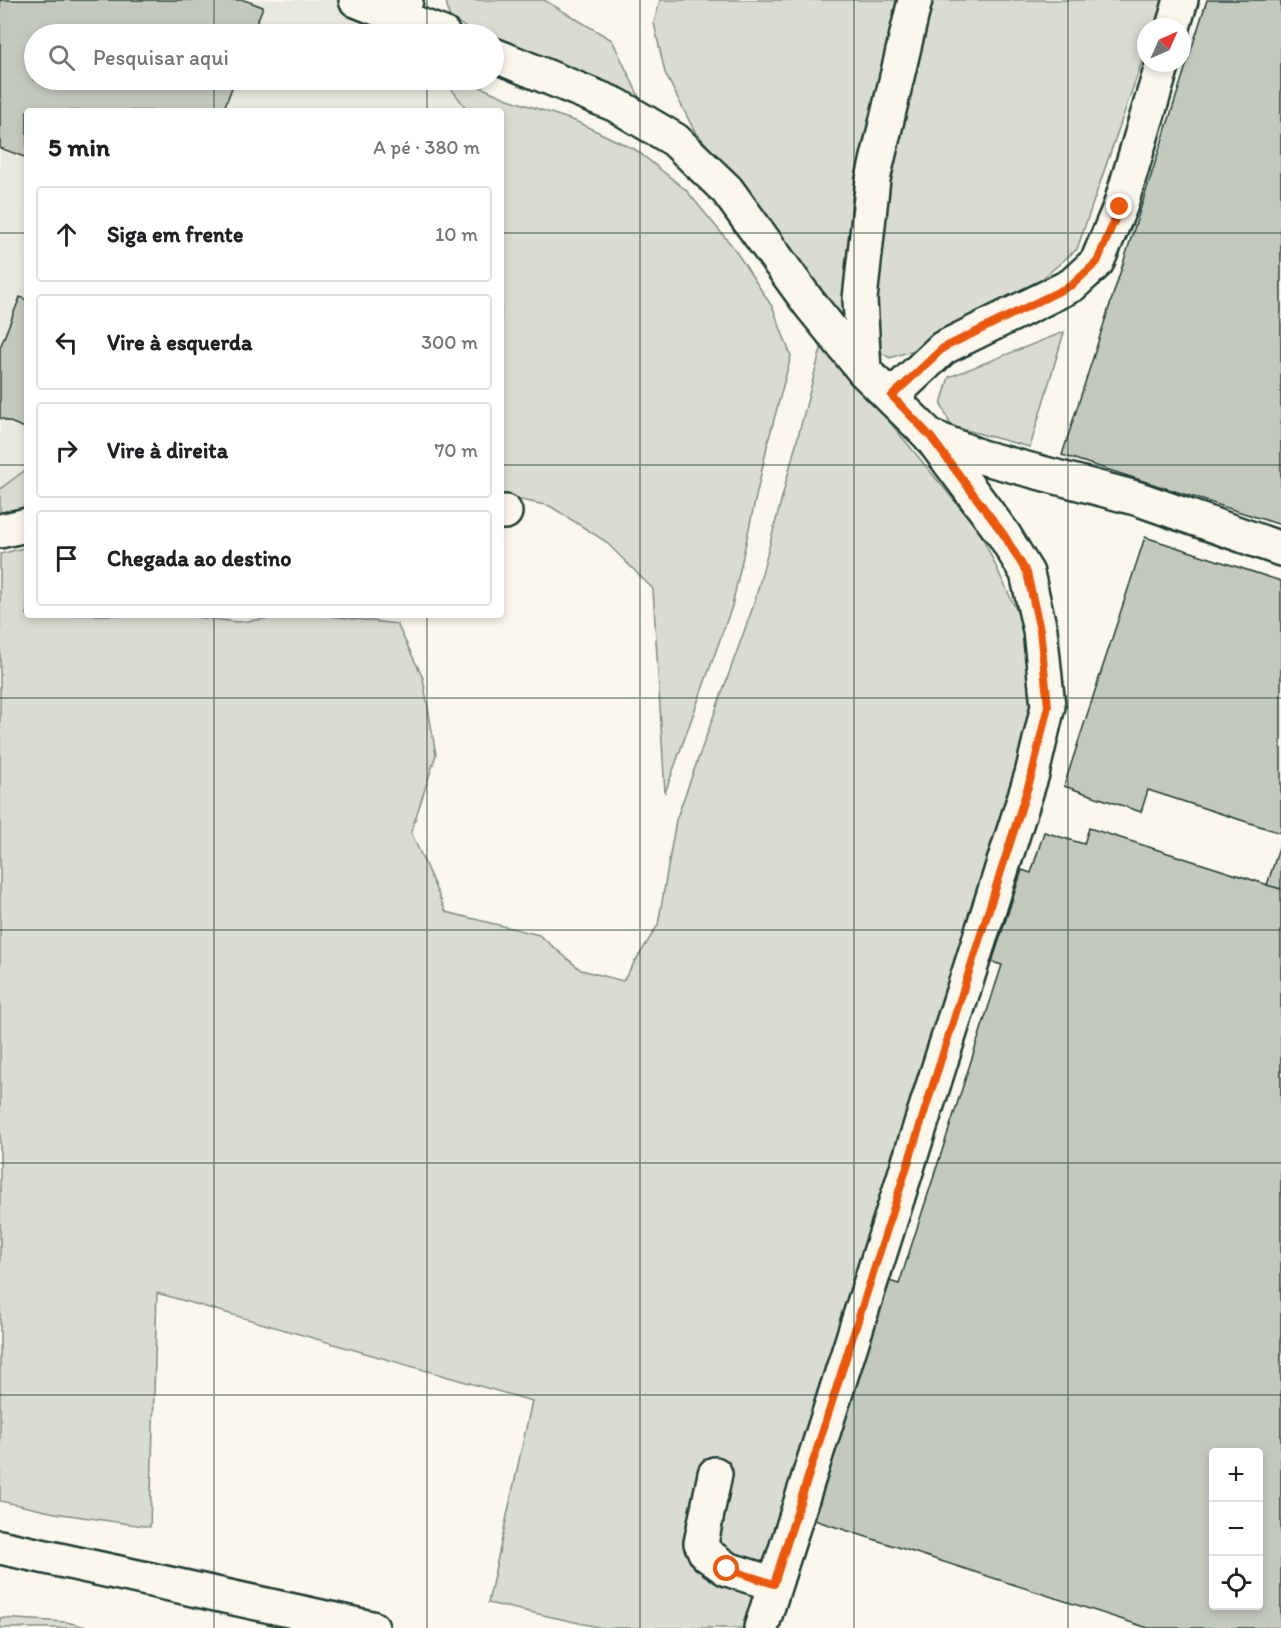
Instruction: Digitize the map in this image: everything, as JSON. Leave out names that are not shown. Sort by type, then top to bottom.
[{"type":"main road","points":[[356,0],[404,9],[427,24]]},
{"type":"main road","points":[[864,371],[860,299],[873,179],[915,0]]},
{"type":"main road","points":[[1176,18],[1181,0]]},
{"type":"main road","points":[[504,59],[616,105],[675,140],[727,190],[809,303],[864,371],[892,396],[930,436],[1004,535],[1027,573],[1040,630],[1048,706],[1032,774],[761,1628]]},
{"type":"main road","points":[[892,396],[943,348],[1072,285],[1097,262],[1120,207],[1160,72]]},
{"type":"main road","points":[[930,436],[981,457],[1139,499],[1281,549]]},
{"type":"main road","points":[[0,531],[24,526]]},
{"type":"main road","points":[[715,1474],[700,1543],[706,1554],[727,1569],[774,1584]]},
{"type":"main road","points":[[0,1547],[372,1628]]},
{"type":"shaded area","points":[[0,0],[426,0],[430,24],[24,24],[24,90],[452,90],[466,108],[24,108],[24,471],[0,489]]},
{"type":"shaded area","points":[[446,0],[544,0],[612,40],[643,105],[504,48],[504,24],[461,24],[449,16]]},
{"type":"shaded area","points":[[660,0],[1164,0],[1157,18],[1137,18],[1138,72],[1077,249],[1036,284],[935,343],[890,358],[848,333],[811,287],[757,203],[694,130],[665,73],[654,23]]},
{"type":"shaded area","points":[[452,90],[487,90],[575,121],[636,150],[686,190],[733,247],[773,308],[791,356],[768,442],[732,606],[665,793],[653,589],[605,541],[550,506],[504,497],[504,108],[466,108]]},
{"type":"shaded area","points":[[1064,332],[1030,447],[951,426],[941,404],[949,377]]},
{"type":"shaded area","points":[[823,341],[980,532],[1025,629],[1040,710],[745,1628],[602,1628],[488,1603],[532,1401],[157,1293],[150,1527],[55,1513],[0,1501],[0,554],[24,548],[24,618],[204,618],[238,622],[273,618],[347,618],[397,624],[423,678],[436,755],[411,832],[446,912],[539,935],[581,970],[623,981],[658,925],[676,820],[754,604]]},
{"type":"shaded area","points":[[24,471],[24,511],[0,517],[0,489]]},
{"type":"shaded area","points":[[0,1618],[66,1622],[90,1628],[0,1628]]},
{"type":"building","points":[[0,0],[244,0],[263,7],[256,24],[24,24],[24,90],[231,90],[224,108],[24,108],[24,157],[0,148]]},
{"type":"building","points":[[1207,0],[1281,0],[1281,525],[1062,455],[1184,72],[1191,72],[1191,50]]},
{"type":"building","points":[[20,297],[24,299],[24,428],[0,418],[0,348]]},
{"type":"building","points":[[1145,537],[1281,581],[1281,833],[1148,790],[1141,812],[1064,786]]},
{"type":"building","points":[[1089,828],[1281,889],[1281,1628],[1148,1628],[811,1519],[889,1281],[899,1284],[1002,965],[992,962],[1022,870],[1031,873],[1044,832],[1084,844]]},
{"type":"building","points":[[1281,842],[1281,889],[1267,885]]},
{"type":"route","points":[[727,1569],[774,1584],[1032,774],[1048,706],[1040,630],[1027,573],[1004,535],[930,436],[892,396],[943,348],[1072,285],[1097,262],[1120,207]]}]
